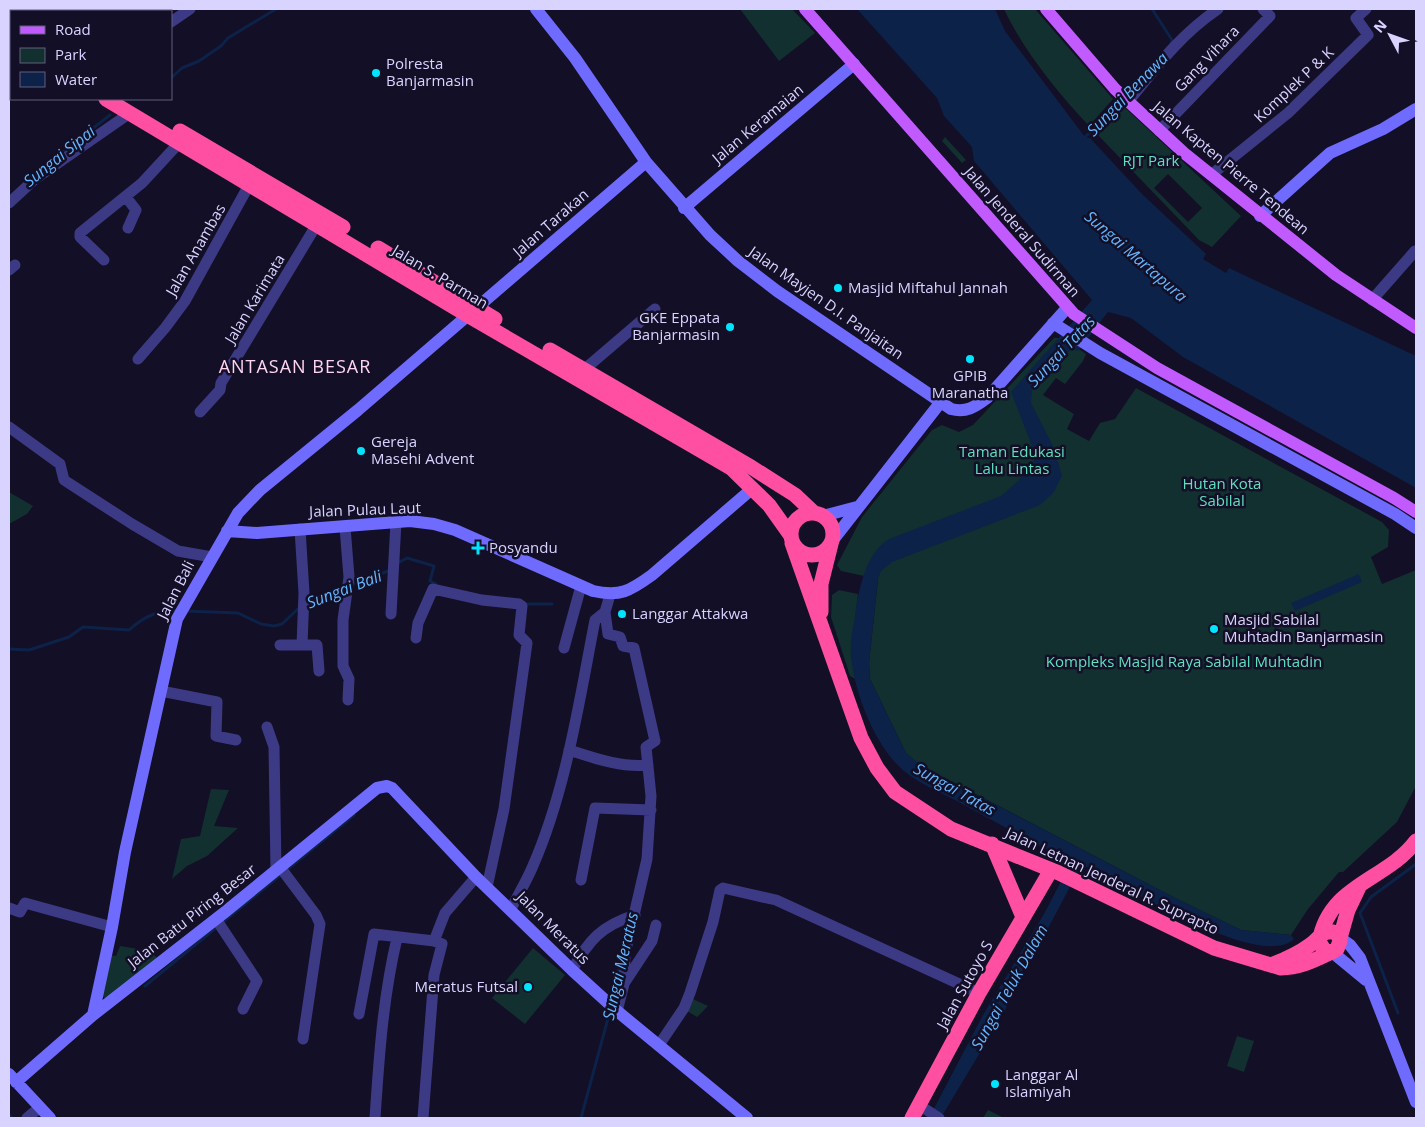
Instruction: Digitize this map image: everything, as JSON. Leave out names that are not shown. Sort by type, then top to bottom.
[{"type":"highway","name":"Jalan S. Parman","points":[[109,100],[127,106],[731,468],[769,505],[791,539]]},
{"type":"highway","name":"Jalan S. Parman","points":[[127,106],[179,143],[236,171],[249,185],[473,312],[575,364],[751,467],[795,495],[818,514]]},
{"type":"highway","points":[[821,626],[821,584],[832,542],[834,530],[831,524],[818,514],[799,517],[794,523],[791,539],[801,553],[815,556],[821,554],[832,542]]},
{"type":"highway","name":"Jalan Letnan Jenderal R. Suprapto","points":[[791,539],[862,738],[877,768],[895,792],[951,829],[992,844],[1055,872],[1214,948],[1269,966],[1292,968],[1332,952]]},
{"type":"highway","points":[[1363,882],[1348,910],[1339,947],[1332,952],[1322,949],[1320,942],[1325,922],[1347,893],[1408,851],[1416,841]]},
{"type":"highway","points":[[992,844],[1023,917]]},
{"type":"highway","name":"Jalan Sutoyo S","points":[[925,1114],[979,993],[1023,917],[1055,872]]},
{"type":"highway","points":[[1269,966],[1298,953],[1330,932],[1336,933],[1340,938]]},
{"type":"main road","name":"Jalan Jenderal Sudirman","points":[[805,9],[1071,311],[1099,332],[1157,368],[1394,498],[1416,512]]},
{"type":"main road","name":"Jalan Kapten Pierre Tendean","points":[[1046,9],[1125,99],[1159,131],[1260,216],[1336,275],[1416,328]]},
{"type":"street","points":[[172,21],[190,9]]},
{"type":"street","name":"Jalan Mayjen D.I. Panjaitan","points":[[536,9],[581,66],[646,162],[684,208],[738,261],[769,285],[940,403],[956,411],[973,409],[987,398],[1071,311]]},
{"type":"street","points":[[1125,99],[1177,41],[1218,9]]},
{"type":"street","name":"Gang Vihara","points":[[1159,131],[1270,16],[1263,9]]},
{"type":"street","name":"Komplek P & K","points":[[1212,176],[1282,119],[1357,47],[1368,35],[1356,18],[1366,9]]},
{"type":"street","name":"Jalan Keramaian","points":[[684,208],[854,64]]},
{"type":"street","points":[[9,203],[35,179],[127,106]]},
{"type":"street","points":[[1260,216],[1330,153],[1383,129],[1416,109]]},
{"type":"street","points":[[104,260],[80,237],[80,233],[142,183],[179,143]]},
{"type":"street","name":"Jalan Tarakan","points":[[473,312],[646,162]]},
{"type":"street","name":"Jalan Anambas","points":[[138,359],[185,301],[249,185]]},
{"type":"street","points":[[126,197],[136,210],[128,228]]},
{"type":"street","name":"Jalan Karimata","points":[[200,412],[220,390],[222,383],[317,224]]},
{"type":"street","points":[[1372,300],[1416,251]]},
{"type":"street","points":[[575,364],[586,368],[655,309]]},
{"type":"street","name":"Jalan Bali","points":[[93,1015],[112,927],[125,852],[178,617],[184,605],[238,513],[260,490],[473,312]]},
{"type":"street","points":[[1058,326],[1088,346],[1395,514],[1416,528]]},
{"type":"street","points":[[832,542],[940,403]]},
{"type":"street","points":[[9,427],[60,464],[64,480],[132,524],[178,551],[212,557]]},
{"type":"street","points":[[624,984],[626,954],[632,916],[648,858],[651,810],[646,747],[655,741],[634,648],[623,646],[620,637],[608,634],[606,612],[610,595],[629,590],[652,575],[753,488]]},
{"type":"street","points":[[818,514],[858,507]]},
{"type":"street","points":[[391,614],[396,522]]},
{"type":"street","name":"Jalan Pulau Laut","points":[[227,530],[257,533],[396,522],[434,524],[455,530],[581,586],[610,595]]},
{"type":"street","points":[[345,527],[348,584],[343,620],[343,666],[348,679],[348,700]]},
{"type":"street","points":[[300,529],[303,604],[302,645]]},
{"type":"street","points":[[564,648],[581,586]]},
{"type":"street","points":[[416,638],[418,623],[433,589],[482,600],[519,604],[522,606],[519,636],[527,643],[504,809],[487,887]]},
{"type":"street","points":[[511,909],[532,868],[569,750],[595,620],[606,612]]},
{"type":"street","points":[[280,645],[318,646],[319,671]]},
{"type":"street","points":[[161,691],[217,702],[216,736],[236,740]]},
{"type":"street","points":[[267,727],[274,747],[282,871],[316,915],[320,924],[303,1039]]},
{"type":"street","points":[[569,750],[602,760],[636,766],[648,765]]},
{"type":"street","name":"Jalan Batu Piring Besar","points":[[12,1078],[93,1015],[219,925],[376,788],[387,786],[392,788]]},
{"type":"street","name":"Jalan Meratus","points":[[392,788],[476,877],[572,970],[612,1006],[747,1118]]},
{"type":"street","points":[[581,880],[595,808],[651,810]]},
{"type":"street","points":[[434,941],[445,913],[476,877]]},
{"type":"street","points":[[659,1045],[680,1015],[690,993],[721,888],[776,900],[878,945],[979,993]]},
{"type":"street","points":[[9,908],[20,912],[25,903],[112,927]]},
{"type":"street","points":[[572,970],[582,951],[596,934],[632,916]]},
{"type":"street","points":[[219,925],[257,981],[243,1009]]},
{"type":"street","points":[[612,1006],[652,941],[656,925]]},
{"type":"street","points":[[358,1014],[373,935],[376,933],[397,938],[434,941],[442,944],[434,975],[423,1118]]},
{"type":"street","points":[[375,1118],[380,1041],[391,964],[397,938]]},
{"type":"street","points":[[1340,938],[1358,954],[1416,1102]]},
{"type":"street","points":[[1332,952],[1368,982]]},
{"type":"street","points":[[12,1078],[50,1118]]},
{"type":"street","points":[[27,1118],[39,1108]]},
{"type":"green space","points":[[740,9],[792,9],[815,33],[779,61]]},
{"type":"green space","points":[[1004,9],[1035,9],[1113,99],[1089,126],[1065,100],[1031,55]]},
{"type":"green space","name":"RJT Park","points":[[1121,104],[1241,216],[1212,247],[1199,240],[1095,132]],"holes":[[[1168,174],[1202,208],[1188,222],[1154,188]]]},
{"type":"green space","points":[[945,137],[966,160],[962,163],[942,141]]},
{"type":"green space","name":"Kompleks Masjid Raya Sabilal Muhtadin","points":[[1054,338],[1063,338],[1086,354],[1083,361],[1065,384],[1056,378],[1043,395],[1074,414],[1067,429],[1089,441],[1100,423],[1115,419],[1136,388],[1382,522],[1389,530],[1388,547],[1371,557],[1382,584],[1416,570],[1416,786],[1397,822],[1343,872],[1339,872],[1308,909],[1291,935],[1241,930],[1177,899],[920,765],[906,753],[870,679],[869,663],[878,579],[841,571],[837,565],[862,517],[932,430],[942,425],[959,432],[973,425]]},
{"type":"green space","points":[[9,492],[33,506],[27,514],[9,524]]},
{"type":"green space","points":[[839,590],[858,594],[851,654],[855,679],[850,676],[831,617],[832,595]]},
{"type":"green space","points":[[211,789],[229,790],[214,826],[238,828],[207,856],[187,866],[172,879],[181,839],[200,836]]},
{"type":"green space","points":[[120,946],[151,951],[158,959],[107,999],[100,995],[108,955],[116,956]]},
{"type":"green space","name":"Meratus Futsal","points":[[533,948],[565,975],[525,1024],[492,998]]},
{"type":"green space","points":[[693,999],[708,1006],[697,1017],[687,1011]]},
{"type":"green space","points":[[1237,1036],[1254,1041],[1244,1072],[1227,1066]]},
{"type":"green space","points":[[988,1110],[1004,1118],[983,1118]]},
{"type":"water","points":[[857,9],[995,9],[1005,31],[1085,137],[1090,138],[1142,194],[1206,254],[1203,259],[1226,273],[1229,268],[1416,356],[1416,488],[1183,357],[1131,318],[1108,312],[1078,351],[1071,349],[1032,390],[1031,403],[1054,448],[1062,476],[1054,492],[1040,505],[892,562],[881,571],[878,579],[869,663],[870,679],[906,753],[920,765],[935,773],[1177,899],[1241,930],[1291,935],[1294,939],[1279,946],[1258,945],[1234,939],[1180,917],[1095,871],[1081,866],[1044,936],[1017,979],[1005,1011],[942,1116],[929,1118],[983,1015],[1044,914],[1070,864],[1067,860],[923,784],[910,776],[893,761],[867,717],[856,684],[853,668],[851,639],[861,584],[864,573],[874,554],[889,539],[1001,496],[1018,481],[1034,462],[1034,451],[1011,392],[1092,300],[974,161],[972,147],[944,116],[937,98]]},
{"type":"water","points":[[1359,574],[1362,582],[1295,611],[1291,603]]},
{"type":"waterway","name":"Sungai Sipai","points":[[172,77],[182,68],[199,61],[221,46],[228,38],[276,9]]},
{"type":"waterway","name":"Sungai Benawa","points":[[1152,9],[1172,40],[1171,44]]},
{"type":"waterway","name":"Sungai Benawa","points":[[1083,139],[1124,100]]},
{"type":"waterway","name":"Sungai Sipai","points":[[55,158],[110,115]]},
{"type":"waterway","name":"Sungai Bali","points":[[396,564],[407,558],[434,566],[430,581],[436,584]]},
{"type":"waterway","name":"Sungai Bali","points":[[352,584],[391,570]]},
{"type":"waterway","name":"Sungai Bali","points":[[306,603],[328,597],[346,586]]},
{"type":"waterway","name":"Sungai Bali","points":[[525,604],[552,604]]},
{"type":"waterway","name":"Sungai Bali","points":[[185,611],[238,613],[261,624],[274,626],[282,624],[301,606]]},
{"type":"waterway","name":"Sungai Bali","points":[[9,649],[29,650],[69,637],[83,627],[129,630],[152,615],[164,611],[179,610]]},
{"type":"waterway","points":[[145,986],[354,815]]},
{"type":"waterway","points":[[1398,1013],[1360,913],[1371,897],[1416,864]]},
{"type":"waterway","name":"Sungai Meratus","points":[[612,1002],[619,967]]},
{"type":"waterway","name":"Sungai Meratus","points":[[581,1118],[610,1011]]},
{"type":"waterway","points":[[9,1115],[12,1118]]},
{"type":"place","name":"Polresta Banjarmasin","points":[[376,73]]},
{"type":"place","name":"Masjid Miftahul Jannah","points":[[838,288]]},
{"type":"place","name":"GKE Eppata Banjarmasin","points":[[730,327]]},
{"type":"place","name":"GPIB Maranatha","points":[[970,359]]},
{"type":"place","name":"Gereja Masehi Advent","points":[[361,451]]},
{"type":"place","name":"Posyandu","points":[[478,548]]},
{"type":"place","name":"Langgar Attakwa","points":[[622,614]]},
{"type":"place","name":"Masjid Sabilal Muhtadin Banjarmasin","points":[[1214,629]]},
{"type":"place","name":"Meratus Futsal","points":[[528,987]]},
{"type":"place","name":"Langgar Al Islamiyah","points":[[995,1084]]},
{"type":"district","name":"ANTASAN BESAR","points":[[295,367]]},
{"type":"water label","name":"Sungai Martapura","points":[[1136,256]]},
{"type":"water label","name":"Sungai Tatas","points":[[1061,351]]},
{"type":"water label","name":"Sungai Tatas","points":[[955,789]]},
{"type":"water label","name":"Sungai Teluk Dalam","points":[[1009,987]]},
{"type":"park label","name":"Taman Edukasi Lalu Lintas","points":[[1012,460]]},
{"type":"park label","name":"Hutan Kota Sabilal","points":[[1222,492]]}]
